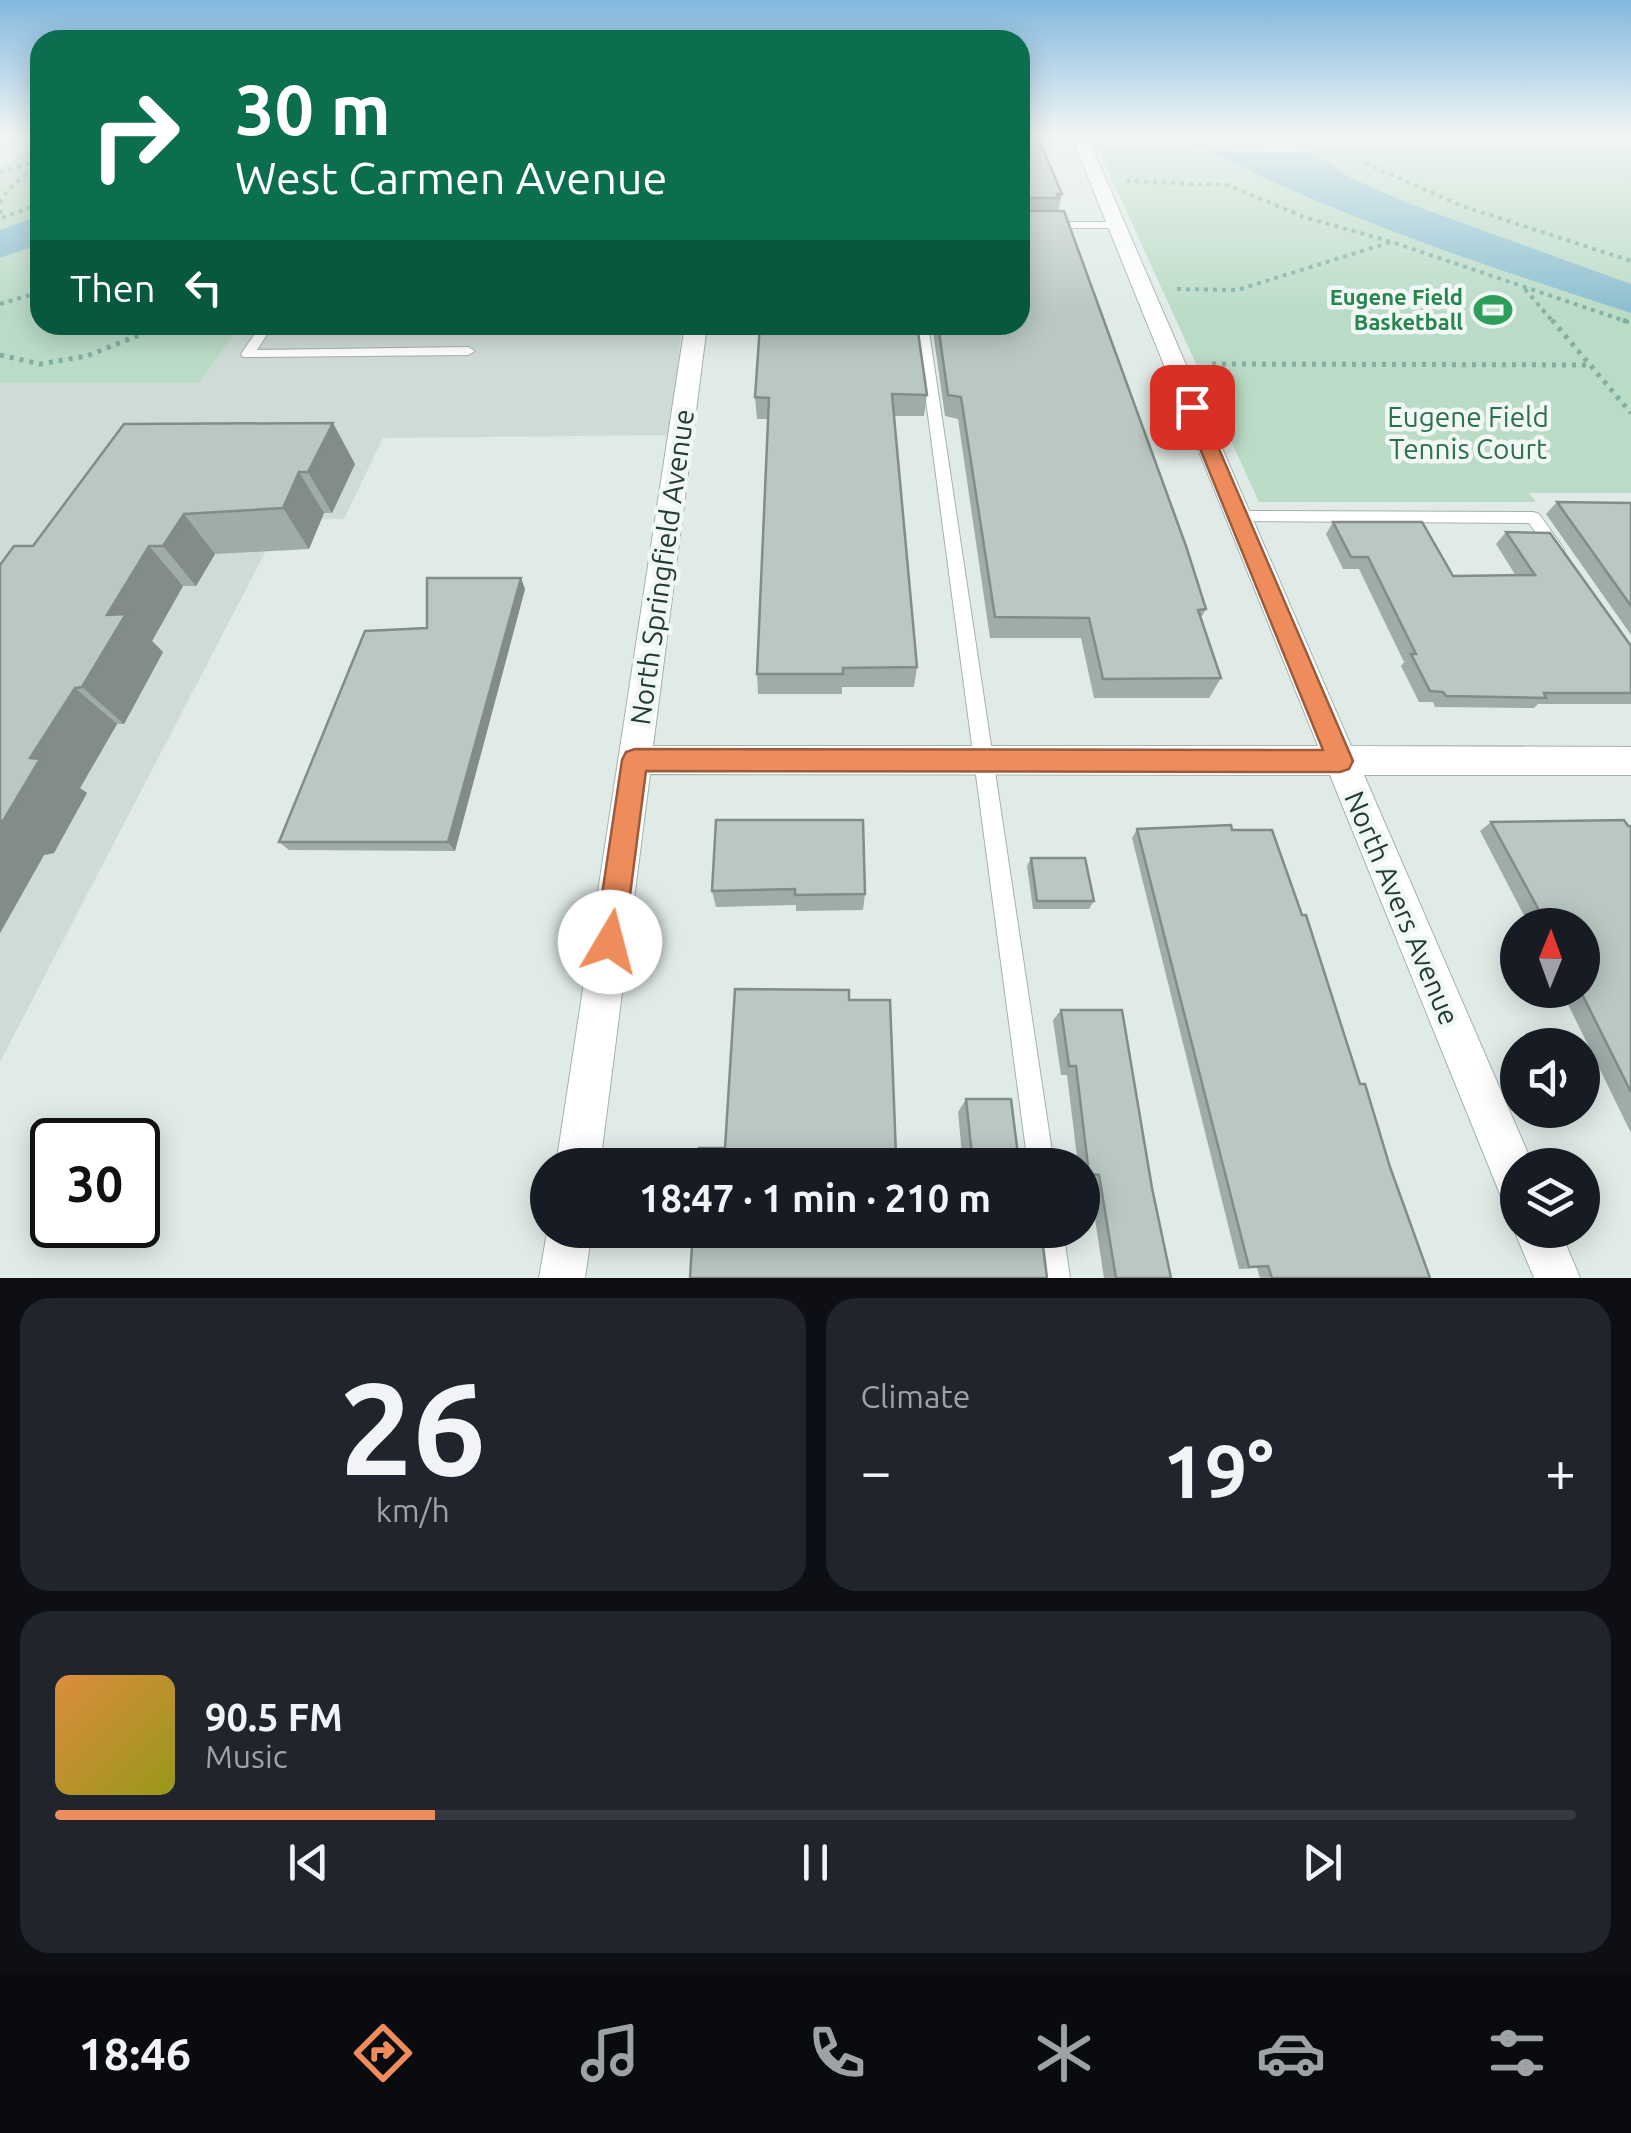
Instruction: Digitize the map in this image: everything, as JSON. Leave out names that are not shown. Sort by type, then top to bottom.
[{"type":"street","name":"North Avers Avenue","points":[[1103,195],[1503,1148]]},
{"type":"street","name":"North Springfield Avenue","points":[[580,1148],[695,335]]},
{"type":"street","points":[[635,760],[1631,761]]},
{"type":"street","points":[[562,1278],[566,1248]]},
{"type":"street","points":[[1544,1248],[1557,1278]]},
{"type":"lane","points":[[1030,225],[1116,225]]},
{"type":"lane","points":[[260,335],[248,354],[468,352]]},
{"type":"lane","points":[[923,335],[1039,1148]]},
{"type":"lane","points":[[1238,516],[1533,518],[1566,564]]},
{"type":"lane","points":[[1052,1248],[1056,1278]]},
{"type":"path","points":[[1250,195],[1304,217],[1392,242],[1631,324]]},
{"type":"path","points":[[1435,195],[1631,261]]},
{"type":"path","points":[[0,206],[1,218],[30,208]]},
{"type":"path","points":[[1177,289],[1237,290],[1392,242]]},
{"type":"path","points":[[1522,285],[1631,413]]},
{"type":"path","points":[[0,304],[30,295]]},
{"type":"path","points":[[0,355],[40,364],[116,347],[142,335]]},
{"type":"path","points":[[1212,364],[1590,365]]},
{"type":"path","points":[[1274,364],[1278,373]]},
{"type":"path","points":[[1303,364],[1308,373]]},
{"type":"shaded area","points":[[233,335],[681,335],[671,435],[383,438],[344,519],[282,520],[0,1062],[0,383],[200,383]]},
{"type":"green space","points":[[0,195],[30,195],[30,219],[0,230]]},
{"type":"green space","name":"Eugene Field Tennis Court","points":[[1119,195],[1631,195],[1631,493],[1529,493],[1536,502],[1259,502]]},
{"type":"green space","points":[[30,248],[30,335],[233,335],[200,383],[0,383],[0,258]]},
{"type":"water","points":[[1303,195],[1388,195],[1631,284],[1631,313],[1458,255]]},
{"type":"water","points":[[30,219],[30,248],[0,258],[0,230]]},
{"type":"building","points":[[1030,195],[1057,195],[1059,198],[1030,198]]},
{"type":"building","points":[[1030,211],[1064,211],[1186,546],[1206,609],[1198,610],[1221,678],[1103,679],[1089,618],[995,617],[961,397],[948,395],[939,335],[1030,335]]},
{"type":"building","points":[[759,335],[918,335],[927,395],[892,394],[917,667],[843,668],[843,674],[757,674],[769,398],[755,397]]},
{"type":"building","points":[[333,423],[308,472],[299,472],[283,508],[184,514],[163,546],[149,546],[107,615],[126,614],[82,687],[75,688],[30,758],[40,759],[0,821],[0,565],[14,546],[33,546],[124,424]]},
{"type":"building","points":[[1557,502],[1631,503],[1631,606]]},
{"type":"building","points":[[1333,522],[1422,522],[1453,576],[1535,575],[1506,532],[1550,533],[1631,646],[1631,693],[1544,693],[1546,698],[1446,696],[1430,691],[1368,557],[1351,557]]},
{"type":"building","points":[[427,578],[521,578],[448,842],[279,842],[365,631],[427,628]]},
{"type":"building","points":[[716,820],[863,820],[865,894],[795,895],[795,889],[712,891]]},
{"type":"building","points":[[1624,820],[1631,826],[1631,1092],[1589,1008],[1600,1008],[1600,908],[1538,908],[1491,822]]},
{"type":"building","points":[[1231,825],[1232,830],[1272,830],[1302,915],[1306,915],[1360,1084],[1365,1084],[1430,1278],[1272,1278],[1268,1266],[1249,1267],[1137,829]]},
{"type":"building","points":[[1031,858],[1085,858],[1094,901],[1037,901]]},
{"type":"building","points":[[735,989],[849,990],[849,1000],[890,1000],[896,1148],[725,1148]]},
{"type":"building","points":[[1061,1010],[1122,1010],[1171,1278],[1116,1278],[1100,1181],[1100,1148],[1086,1148],[1076,1066],[1069,1066]]},
{"type":"building","points":[[966,1099],[1011,1099],[1017,1148],[971,1148]]},
{"type":"building","points":[[692,1248],[1043,1248],[1047,1278],[690,1278]]},
{"type":"place","name":"Eugene Field Basketball","points":[[1493,310]]},
{"type":"route","points":[[610,942],[635,760],[1340,761],[1192,407]]}]
